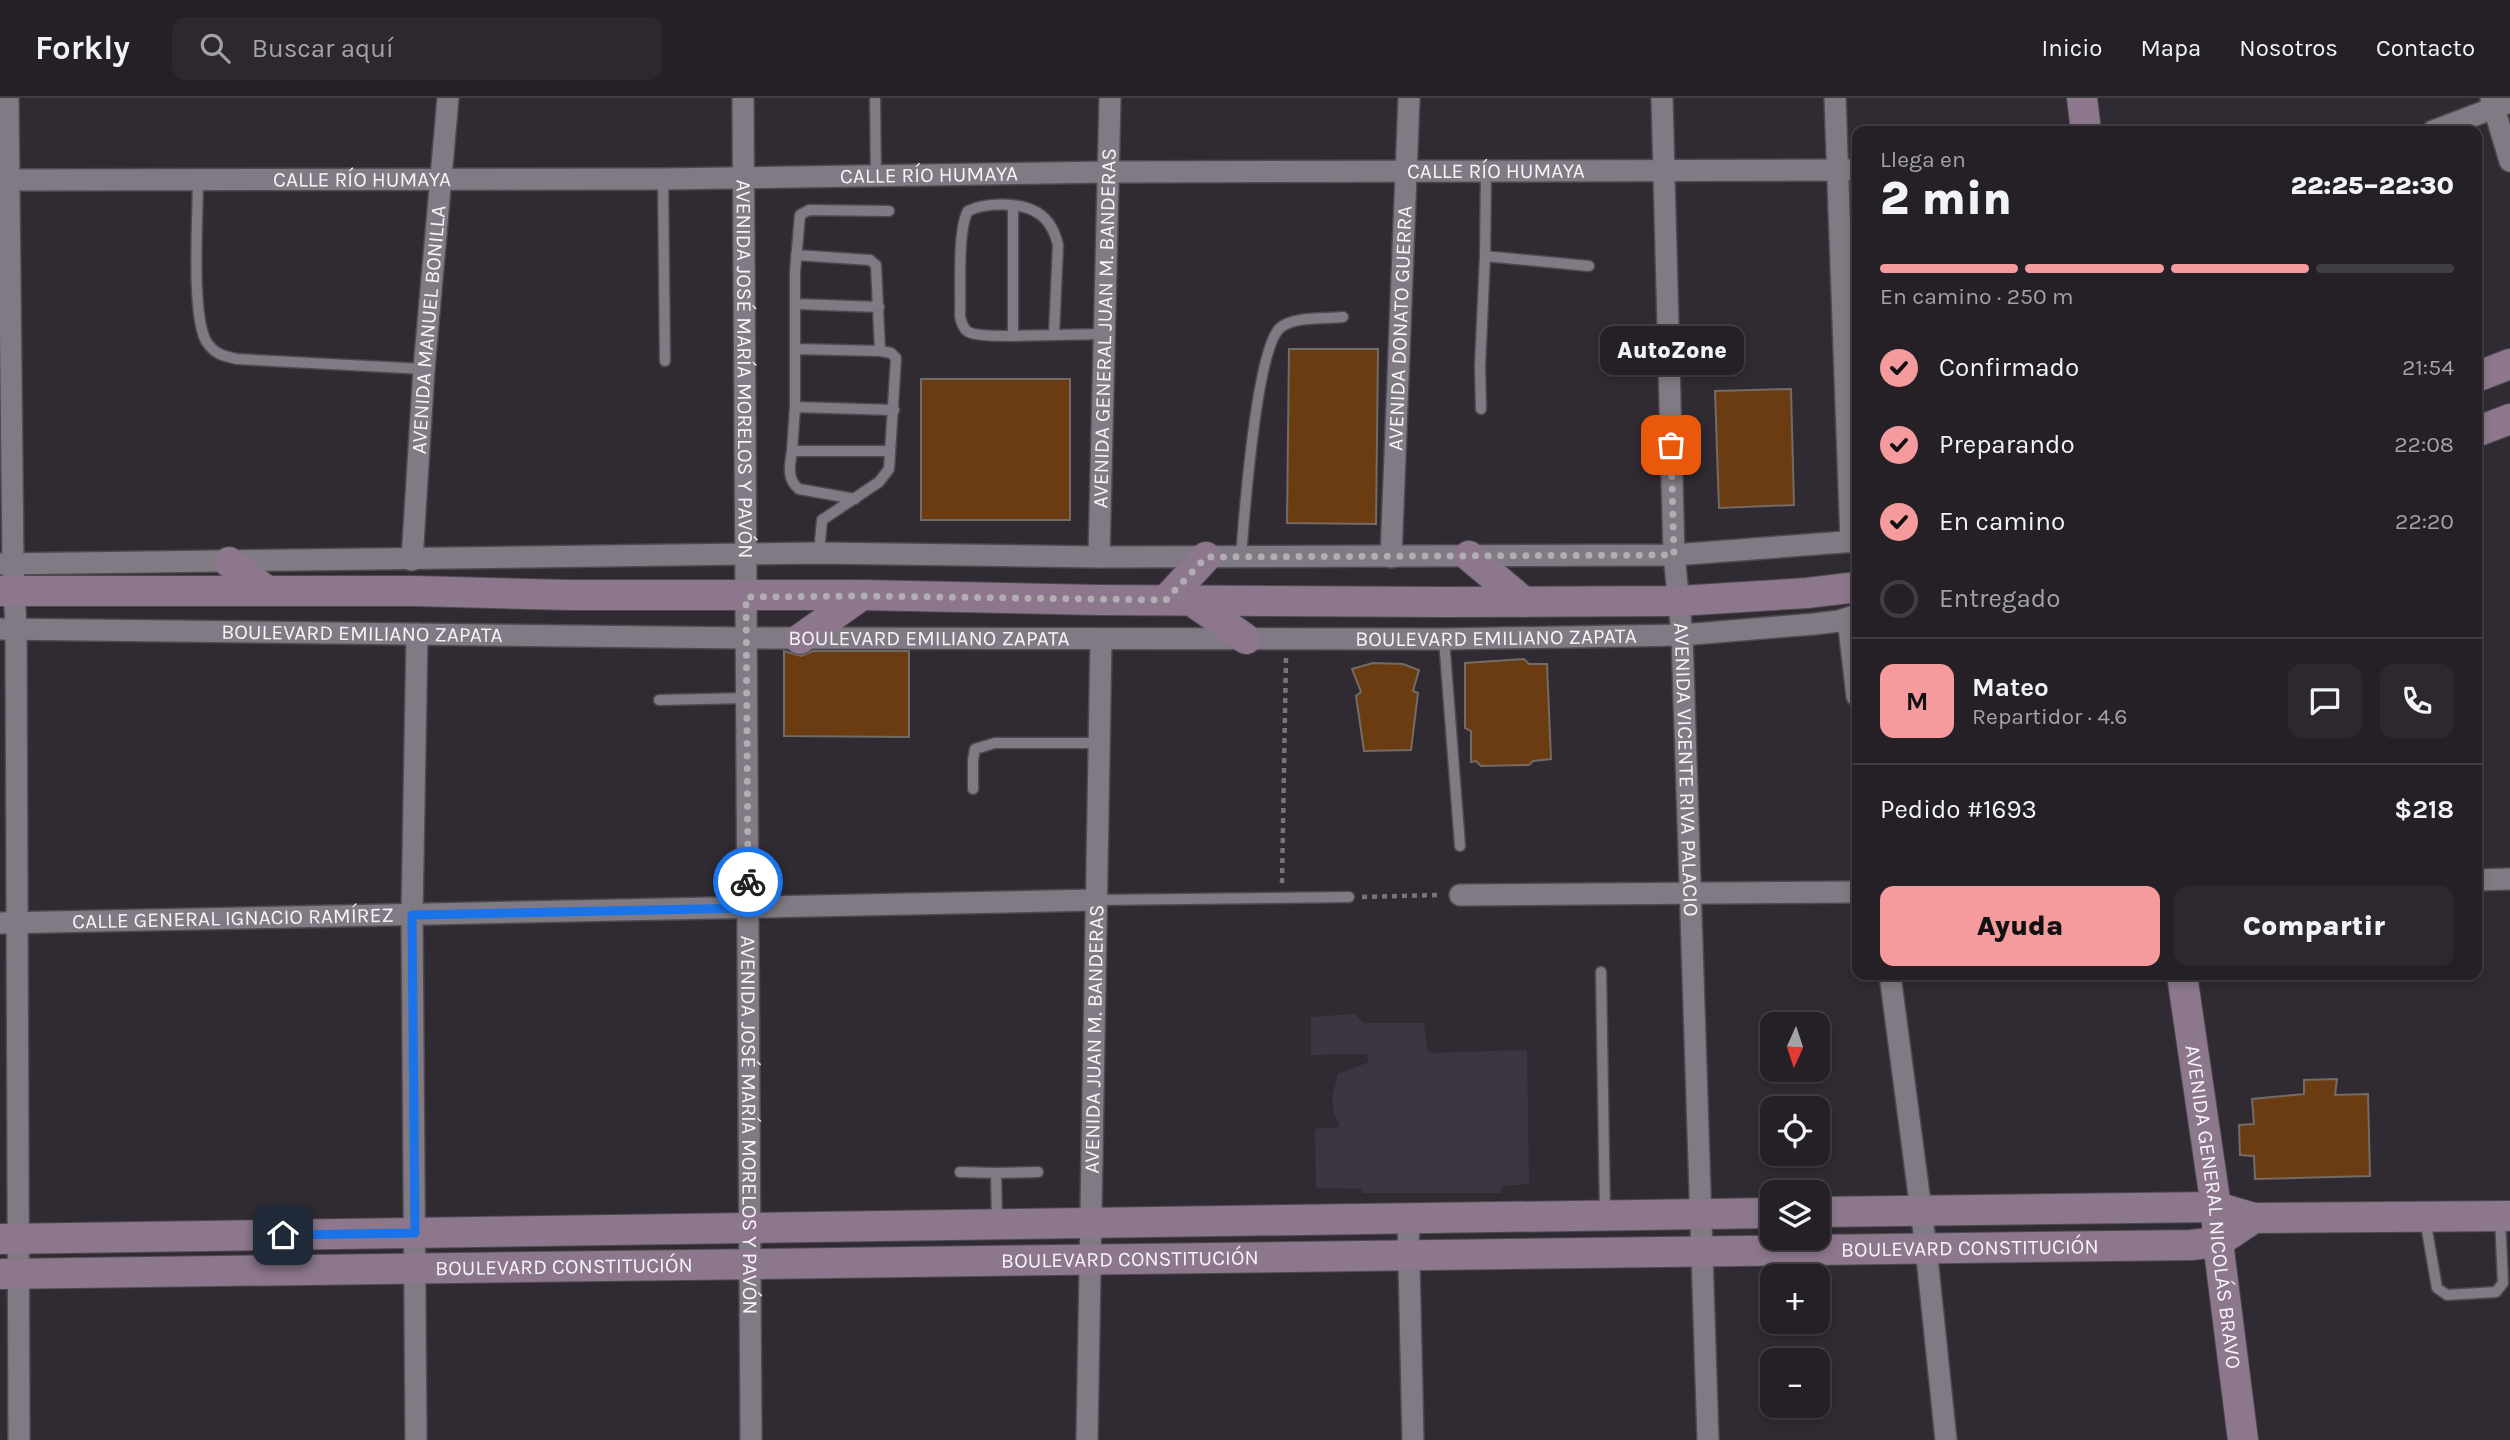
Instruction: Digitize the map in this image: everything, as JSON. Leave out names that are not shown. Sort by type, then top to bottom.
[{"type":"street","points":[[8,98],[4,180],[9,1274],[19,1440]]},
{"type":"street","name":"AVENIDA MANUEL BONILLA","points":[[412,560],[424,369],[448,98]]},
{"type":"street","name":"AVENIDA JOSÉ MARÍA MORELOS Y PAVÓN","points":[[743,98],[751,1440]]},
{"type":"street","name":"AVENIDA GENERAL JUAN M. BANDERAS","points":[[1099,557],[1110,98]]},
{"type":"street","name":"AVENIDA DONATO GUERRA","points":[[1391,557],[1409,98]]},
{"type":"street","name":"AVENIDA VICENTE RIVA PALACIO","points":[[1662,98],[1674,555],[1682,635],[1708,1440]]},
{"type":"street","points":[[1835,98],[1847,171],[1852,435]]},
{"type":"street","points":[[2082,98],[2085,126]]},
{"type":"street","points":[[2445,126],[2498,103],[2510,161]]},
{"type":"street","name":"CALLE RÍO HUMAYA","points":[[4,180],[744,179],[1108,172],[1847,171]]},
{"type":"street","points":[[2482,375],[2510,364]]},
{"type":"street","points":[[2482,430],[2510,419]]},
{"type":"street","points":[[7,578],[229,562],[819,553],[1099,557],[1674,555],[1852,541]]},
{"type":"street","points":[[1469,556],[1524,602]]},
{"type":"street","points":[[1206,557],[1179,601],[1246,639]]},
{"type":"street","points":[[229,562],[267,591]]},
{"type":"street","name":"BOULEVARD EMILIANO ZAPATA","points":[[7,578],[267,591],[1179,601],[1678,601],[1852,588]]},
{"type":"street","points":[[800,639],[862,596]]},
{"type":"street","name":"BOULEVARD EMILIANO ZAPATA","points":[[8,629],[800,639],[1444,639],[1682,635],[1767,629],[1852,617]]},
{"type":"street","points":[[416,1440],[412,915],[417,634]]},
{"type":"street","name":"AVENIDA JUAN M. BANDERAS","points":[[1087,1440],[1101,639]]},
{"type":"street","points":[[2482,880],[2510,879]]},
{"type":"street","points":[[1460,895],[1852,892]]},
{"type":"street","name":"CALLE GENERAL IGNACIO RAMÍREZ","points":[[9,923],[1096,900]]},
{"type":"street","points":[[1891,980],[1926,1248],[1946,1440]]},
{"type":"street","name":"AVENIDA GENERAL NICOLÁS BRAVO","points":[[2183,980],[2216,1206],[2218,1242],[2243,1440]]},
{"type":"street","name":"BOULEVARD CONSTITUCIÓN","points":[[1830,1212],[2216,1206],[2254,1218],[2505,1216]]},
{"type":"street","name":"BOULEVARD CONSTITUCIÓN","points":[[9,1239],[1760,1213]]},
{"type":"street","name":"BOULEVARD CONSTITUCIÓN","points":[[9,1274],[2191,1245],[2218,1242],[2254,1218]]},
{"type":"street","points":[[1408,1219],[1413,1440]]},
{"type":"lane","points":[[875,98],[876,177]]},
{"type":"lane","points":[[1481,409],[1486,172]]},
{"type":"lane","points":[[198,179],[198,317],[206,341],[219,356],[424,369]]},
{"type":"lane","points":[[663,179],[665,361]]},
{"type":"lane","points":[[1055,335],[1056,235],[1044,218],[1035,211],[1013,206],[976,207],[968,211],[964,218],[960,316],[962,324],[971,333],[1013,335],[1055,335],[1104,334]]},
{"type":"lane","points":[[1013,206],[1013,335]]},
{"type":"lane","points":[[855,499],[799,489],[794,486],[790,472],[796,349],[797,232],[800,215],[804,211],[889,211]]},
{"type":"lane","points":[[796,255],[870,260],[876,265],[880,351]]},
{"type":"lane","points":[[1485,256],[1589,265]]},
{"type":"lane","points":[[796,304],[879,307]]},
{"type":"lane","points":[[1241,557],[1252,447],[1265,361],[1274,336],[1280,327],[1292,322],[1343,317]]},
{"type":"lane","points":[[796,349],[880,351],[891,353],[896,358],[889,469],[855,499],[822,520],[819,553]]},
{"type":"lane","points":[[794,407],[894,410]]},
{"type":"lane","points":[[792,451],[890,451]]},
{"type":"lane","points":[[1444,639],[1460,846]]},
{"type":"lane","points":[[659,700],[747,698]]},
{"type":"lane","points":[[973,789],[972,760],[975,749],[983,745],[1100,743]]},
{"type":"lane","points":[[1096,900],[1349,897]]},
{"type":"lane","points":[[1601,972],[1605,1215]]},
{"type":"lane","points":[[960,1172],[1038,1172]]},
{"type":"lane","points":[[996,1173],[997,1224]]},
{"type":"lane","points":[[2425,1217],[2437,1288],[2447,1295],[2496,1293],[2503,1283],[2505,1216]]},
{"type":"path","points":[[1282,897],[1287,639]]},
{"type":"path","points":[[1349,897],[1460,895]]},
{"type":"shaded area","points":[[1354,1014],[1364,1023],[1424,1023],[1428,1053],[1527,1050],[1529,1184],[1502,1186],[1501,1193],[1363,1193],[1363,1189],[1316,1188],[1315,1129],[1340,1127],[1334,1114],[1332,1098],[1338,1074],[1369,1062],[1367,1054],[1311,1055],[1311,1017]]},
{"type":"building","points":[[1289,349],[1378,349],[1376,524],[1287,523]]},
{"type":"building","points":[[921,379],[1070,379],[1070,520],[921,520]]},
{"type":"building","points":[[1791,389],[1794,505],[1719,508],[1715,391]]},
{"type":"building","points":[[784,651],[801,656],[813,651],[909,651],[909,737],[784,736]]},
{"type":"building","points":[[1524,659],[1529,664],[1547,664],[1551,759],[1533,761],[1529,765],[1481,766],[1476,761],[1471,762],[1471,731],[1465,728],[1465,663]]},
{"type":"building","points":[[1373,663],[1403,664],[1419,670],[1413,691],[1418,693],[1411,750],[1364,751],[1356,696],[1361,692],[1352,669]]},
{"type":"building","points":[[2337,1079],[2335,1095],[2368,1094],[2370,1176],[2255,1179],[2254,1156],[2240,1155],[2239,1125],[2254,1124],[2252,1099],[2304,1094],[2304,1080]]},
{"type":"way so far","points":[[748,882],[746,597],[1166,600],[1206,557],[1674,555],[1671,445]]},
{"type":"place","name":"AutoZone","points":[[1671,445]]},
{"type":"route","points":[[283,1235],[415,1233],[412,915],[748,908],[748,882]]}]
